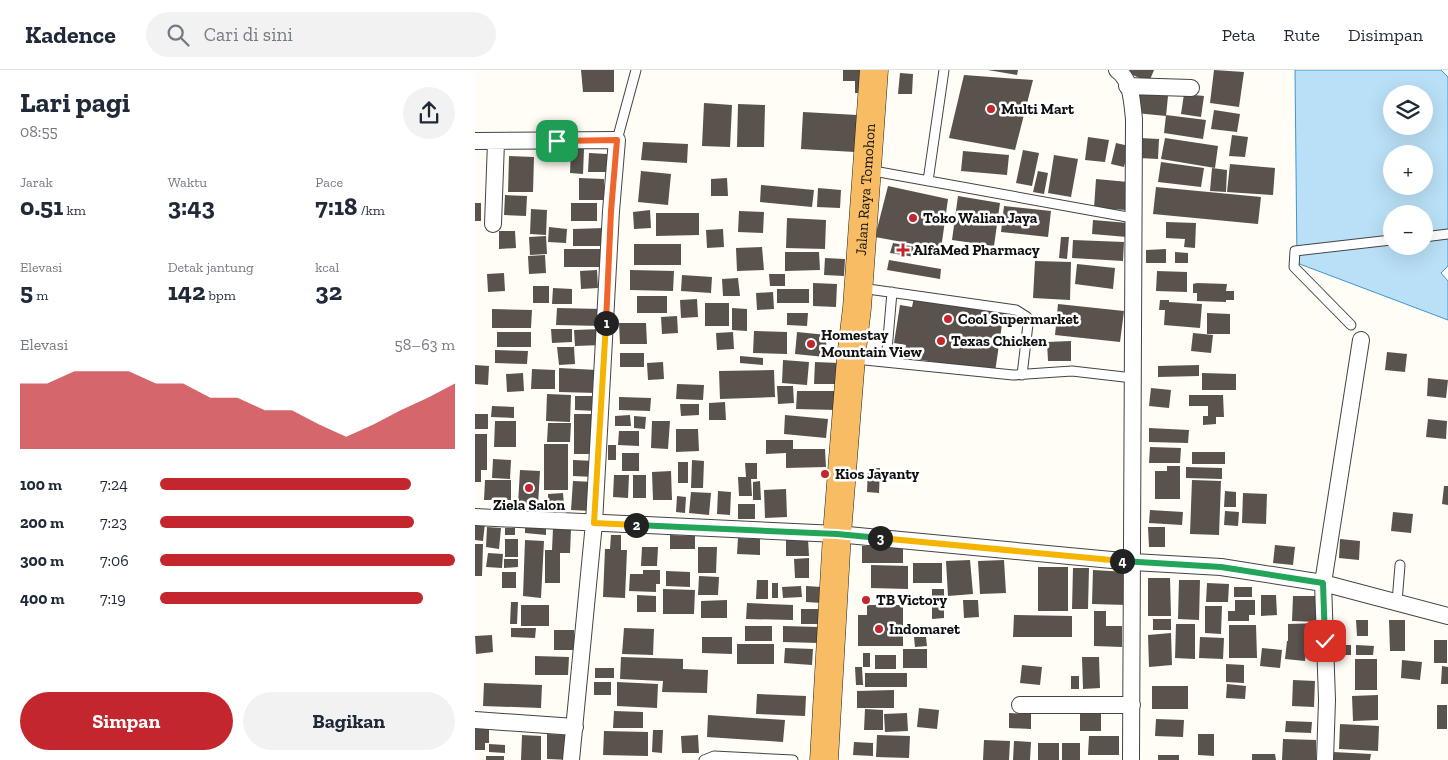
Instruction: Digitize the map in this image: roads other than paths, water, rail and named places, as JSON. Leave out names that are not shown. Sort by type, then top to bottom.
[{"type":"highway","name":"Jalan Raya Tomohon","points":[[824,760],[837,534],[851,358],[858,298],[874,70]]},
{"type":"street","points":[[1117,70],[1123,74],[1131,93],[1134,120],[1131,760]]},
{"type":"street","points":[[1127,86],[1191,88]]},
{"type":"street","points":[[475,141],[617,140],[611,211],[594,523],[571,760]]},
{"type":"street","points":[[493,224],[496,142]]},
{"type":"street","points":[[1325,760],[1327,700],[1323,583],[1361,340]]},
{"type":"street","points":[[475,517],[837,534],[1133,562],[1221,567],[1323,583],[1448,616]]},
{"type":"street","points":[[1020,705],[1132,705]]},
{"type":"street","points":[[475,720],[575,727]]},
{"type":"lane","points":[[617,140],[637,70]]},
{"type":"lane","points":[[928,181],[944,70]]},
{"type":"lane","points":[[866,170],[1133,218]]},
{"type":"lane","points":[[1433,236],[1448,234]]},
{"type":"lane","points":[[1351,325],[1294,267],[1295,250],[1383,241]]},
{"type":"lane","points":[[858,298],[892,292],[1016,310],[1027,317],[1028,324],[1022,375]]},
{"type":"lane","points":[[886,362],[892,292]]},
{"type":"lane","points":[[851,358],[1022,375],[1073,371],[1133,378]]},
{"type":"lane","points":[[1397,602],[1400,565]]},
{"type":"lane","points":[[704,760],[713,756],[793,760]]},
{"type":"water","points":[[1295,70],[1441,70],[1448,77],[1448,266],[1441,273],[1448,281],[1448,320],[1297,263]]},
{"type":"place","name":"Multi Mart","points":[[991,109]]},
{"type":"place","name":"Toko Walian Jaya","points":[[913,218]]},
{"type":"place","name":"AlfaMed Pharmacy","points":[[903,250]]},
{"type":"place","name":"Cool Supermarket","points":[[948,319]]},
{"type":"place","name":"Texas Chicken","points":[[941,341]]},
{"type":"place","name":"Homestay Mountain View","points":[[811,344]]},
{"type":"place","name":"Kios Jayanty","points":[[825,474]]},
{"type":"place","name":"Ziela Salon","points":[[529,488]]},
{"type":"place","name":"TB Victory","points":[[866,600]]},
{"type":"place","name":"Indomaret","points":[[879,629]]}]
